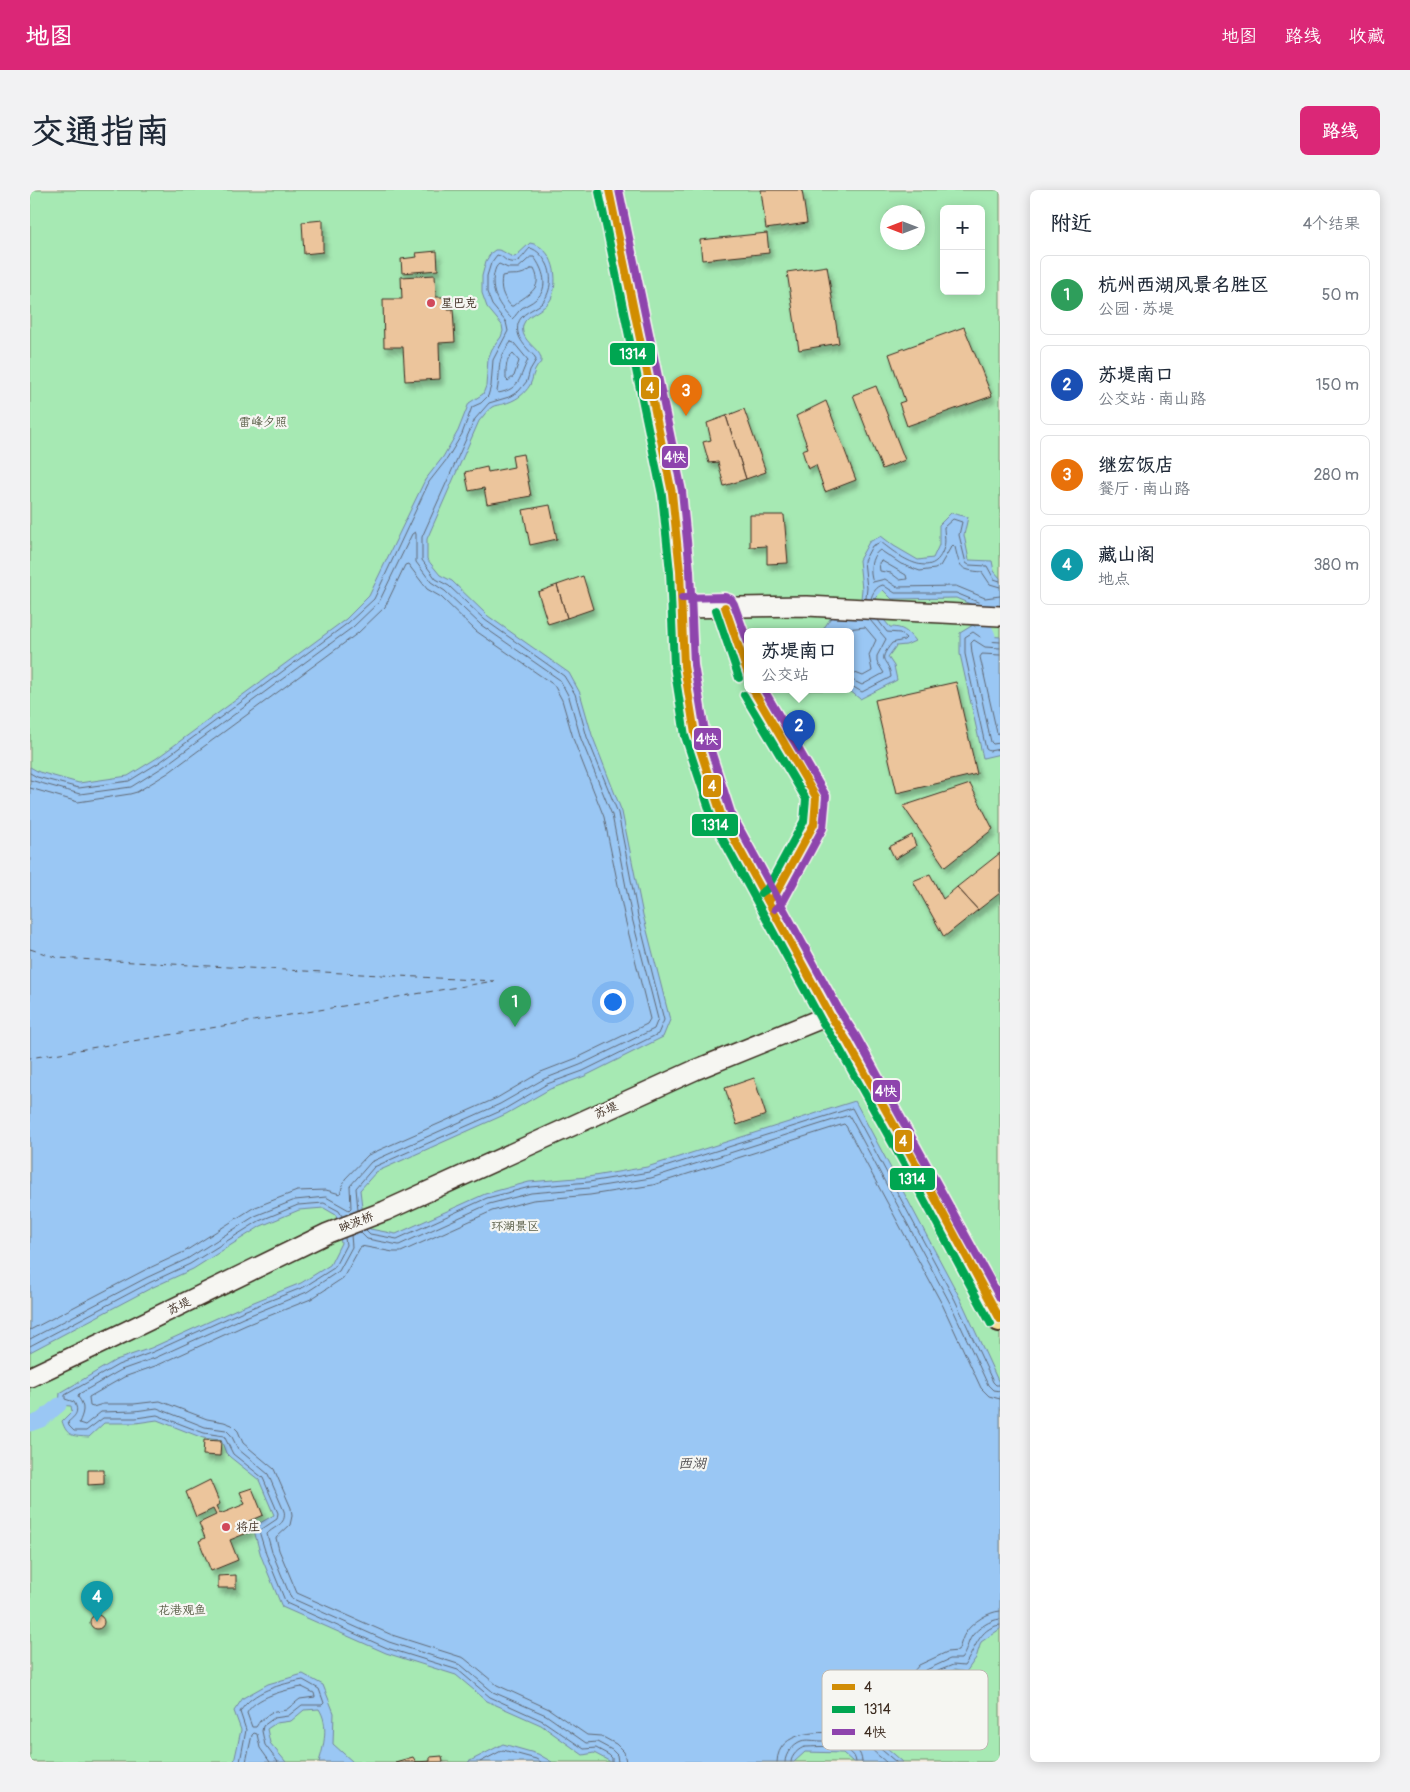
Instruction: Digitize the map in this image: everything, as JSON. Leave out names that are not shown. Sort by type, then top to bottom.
[{"type":"main road","points":[[610,190],[672,493],[680,571],[684,666],[695,734],[722,817],[830,1014],[908,1149],[1000,1319]]},
{"type":"street","points":[[682,608],[807,606],[1000,616]]},
{"type":"street","name":"苏堤","points":[[385,1211],[695,1070],[830,1014]]},
{"type":"street","name":"映波桥","points":[[328,1233],[385,1211]]},
{"type":"street","name":"苏堤","points":[[30,1377],[127,1332],[328,1233]]},
{"type":"green space","name":"环湖景区","points":[[30,190],[1000,190],[1000,1762],[30,1762]]},
{"type":"water","name":"西湖","points":[[530,243],[545,251],[553,265],[555,283],[551,299],[545,306],[528,318],[523,325],[524,336],[541,357],[541,362],[537,366],[528,389],[522,395],[492,407],[479,421],[427,539],[427,559],[440,575],[452,581],[488,616],[569,673],[580,693],[592,735],[622,812],[643,915],[670,1020],[663,1037],[585,1076],[550,1089],[506,1114],[376,1172],[360,1190],[362,1207],[370,1229],[396,1234],[485,1194],[529,1182],[588,1177],[647,1167],[855,1101],[960,1298],[1000,1385],[1000,1629],[981,1642],[976,1658],[967,1670],[822,1670],[822,1750],[889,1750],[903,1762],[853,1762],[843,1753],[805,1752],[794,1762],[611,1762],[594,1753],[583,1755],[541,1725],[487,1701],[456,1675],[386,1653],[282,1607],[261,1556],[253,1527],[274,1515],[259,1480],[226,1453],[221,1440],[203,1438],[157,1420],[136,1423],[104,1423],[89,1437],[71,1435],[66,1430],[62,1421],[72,1411],[71,1406],[59,1405],[60,1393],[116,1360],[151,1348],[239,1308],[301,1283],[330,1265],[341,1243],[336,1215],[324,1208],[299,1210],[261,1226],[193,1269],[151,1288],[30,1352],[30,767],[39,772],[79,783],[128,776],[157,758],[346,619],[369,596],[425,480],[443,457],[458,431],[469,403],[483,394],[486,386],[488,359],[503,331],[502,325],[487,307],[482,293],[482,276],[486,261],[495,250],[515,257]]},
{"type":"water","points":[[951,513],[968,517],[964,535],[969,560],[992,561],[994,571],[1000,578],[1000,607],[982,609],[956,598],[892,599],[883,590],[876,597],[879,614],[890,627],[904,630],[915,641],[906,645],[896,646],[888,657],[894,666],[897,680],[860,699],[853,693],[854,628],[824,628],[836,610],[856,610],[861,599],[862,589],[859,560],[869,542],[881,536],[918,560],[933,558],[939,545],[939,525]]},
{"type":"water","points":[[973,625],[988,636],[1000,637],[1000,754],[983,758],[960,654],[960,633]]},
{"type":"water","points":[[303,1674],[323,1685],[334,1713],[333,1744],[353,1762],[319,1762],[325,1728],[319,1709],[304,1710],[291,1721],[276,1723],[267,1729],[270,1743],[286,1762],[234,1762],[241,1730],[234,1711],[243,1698],[268,1684]]},
{"type":"water","points":[[503,1744],[538,1754],[552,1762],[468,1762]]},
{"type":"building","points":[[761,190],[802,190],[807,223],[766,229]]},
{"type":"building","points":[[323,220],[323,252],[304,254],[302,222]]},
{"type":"building","points":[[767,233],[769,253],[702,260],[700,240]]},
{"type":"building","points":[[437,251],[438,270],[402,273],[401,259],[417,257],[416,253]]},
{"type":"building","points":[[827,266],[839,343],[799,350],[787,272]]},
{"type":"building","points":[[435,275],[436,297],[448,297],[448,309],[453,309],[455,342],[439,343],[440,379],[405,381],[403,347],[384,347],[383,299],[402,299],[401,277]]},
{"type":"building","points":[[964,327],[992,396],[907,426],[899,403],[905,401],[889,354]]},
{"type":"building","points":[[876,386],[905,460],[882,469],[853,395]]},
{"type":"building","points":[[826,401],[856,480],[825,492],[816,465],[808,469],[802,450],[808,448],[796,416]]},
{"type":"building","points":[[744,409],[766,472],[746,479],[726,416]]},
{"type":"building","points":[[726,416],[746,479],[724,486],[718,462],[709,463],[703,442],[711,440],[707,423]]},
{"type":"building","points":[[523,454],[531,496],[487,504],[484,488],[469,491],[465,472],[487,467],[488,472],[514,467],[512,456]]},
{"type":"building","points":[[550,505],[557,539],[530,545],[523,510]]},
{"type":"building","points":[[750,515],[784,515],[788,563],[767,564],[767,546],[750,547]]},
{"type":"building","points":[[583,576],[593,609],[567,618],[557,585]]},
{"type":"building","points":[[557,585],[567,618],[548,624],[538,592]]},
{"type":"building","points":[[956,682],[977,774],[897,793],[875,700]]},
{"type":"building","points":[[970,784],[993,829],[945,867],[903,806]]},
{"type":"building","points":[[912,835],[916,846],[895,859],[889,847]]},
{"type":"building","points":[[1000,853],[1000,893],[978,910],[957,887]]},
{"type":"building","points":[[930,874],[943,899],[957,887],[978,910],[944,937],[913,881]]},
{"type":"building","points":[[754,1078],[766,1115],[737,1125],[725,1088]]},
{"type":"building","points":[[204,1440],[221,1441],[220,1456],[203,1455]]},
{"type":"building","points":[[88,1470],[104,1470],[104,1484],[88,1485]]},
{"type":"building","name":"将庄","points":[[210,1480],[220,1504],[216,1506],[220,1514],[245,1504],[240,1492],[252,1488],[263,1515],[249,1521],[252,1531],[230,1540],[238,1560],[211,1571],[199,1541],[205,1538],[199,1523],[216,1515],[213,1509],[196,1517],[186,1492]]},
{"type":"building","points":[[236,1575],[236,1588],[218,1588],[218,1576]]},
{"type":"building","points":[[97,1615],[102,1617],[104,1622],[102,1627],[97,1629],[92,1627],[90,1622],[92,1617]]},
{"type":"building","points":[[442,1756],[443,1762],[416,1762],[430,1761],[430,1757]]},
{"type":"building","points":[[413,1757],[416,1762],[395,1762]]},
{"type":"waterway","points":[[982,609],[982,623],[988,636]]},
{"type":"waterway","points":[[30,1424],[41,1420],[59,1405]]},
{"type":"ferry route","points":[[30,949],[58,958],[494,981],[30,1058]]},
{"type":"transit line","name":"4","points":[[609,190],[672,493],[680,571],[684,666],[695,734],[722,817],[830,1015],[847,1041],[931,1191],[1000,1319]]},
{"type":"transit line","name":"4快","points":[[619,190],[682,491],[690,571],[694,665],[705,732],[731,813],[1000,1298]]},
{"type":"transit line","name":"1314","points":[[599,192],[662,495],[670,572],[674,666],[685,736],[713,821],[821,1020],[838,1046],[922,1196],[991,1324]]},
{"type":"transit line","name":"4快","points":[[682,598],[725,597],[731,599],[744,632]]},
{"type":"transit line","name":"4","points":[[725,607],[744,662]]},
{"type":"transit line","name":"1314","points":[[716,610],[739,678]]},
{"type":"transit line","name":"4","points":[[755,693],[816,797],[814,824],[775,895],[768,901]]},
{"type":"transit line","name":"4快","points":[[766,693],[826,796],[823,828],[784,900],[775,909]]},
{"type":"transit line","name":"1314","points":[[744,695],[806,799],[804,821],[767,889],[761,893]]},
{"type":"place","name":"星巴克","points":[[431,303]]},
{"type":"place","name":"继宏饭店","points":[[686,416]]},
{"type":"place","name":"苏堤南口","points":[[799,751]]},
{"type":"place","name":"杭州西湖风景名胜区","points":[[515,1027]]},
{"type":"place","name":"将庄","points":[[226,1527]]},
{"type":"place","name":"藏山阁","points":[[97,1622]]},
{"type":"park label","name":"雷峰夕照","points":[[263,422]]},
{"type":"park label","name":"花港观鱼","points":[[182,1610]]}]
